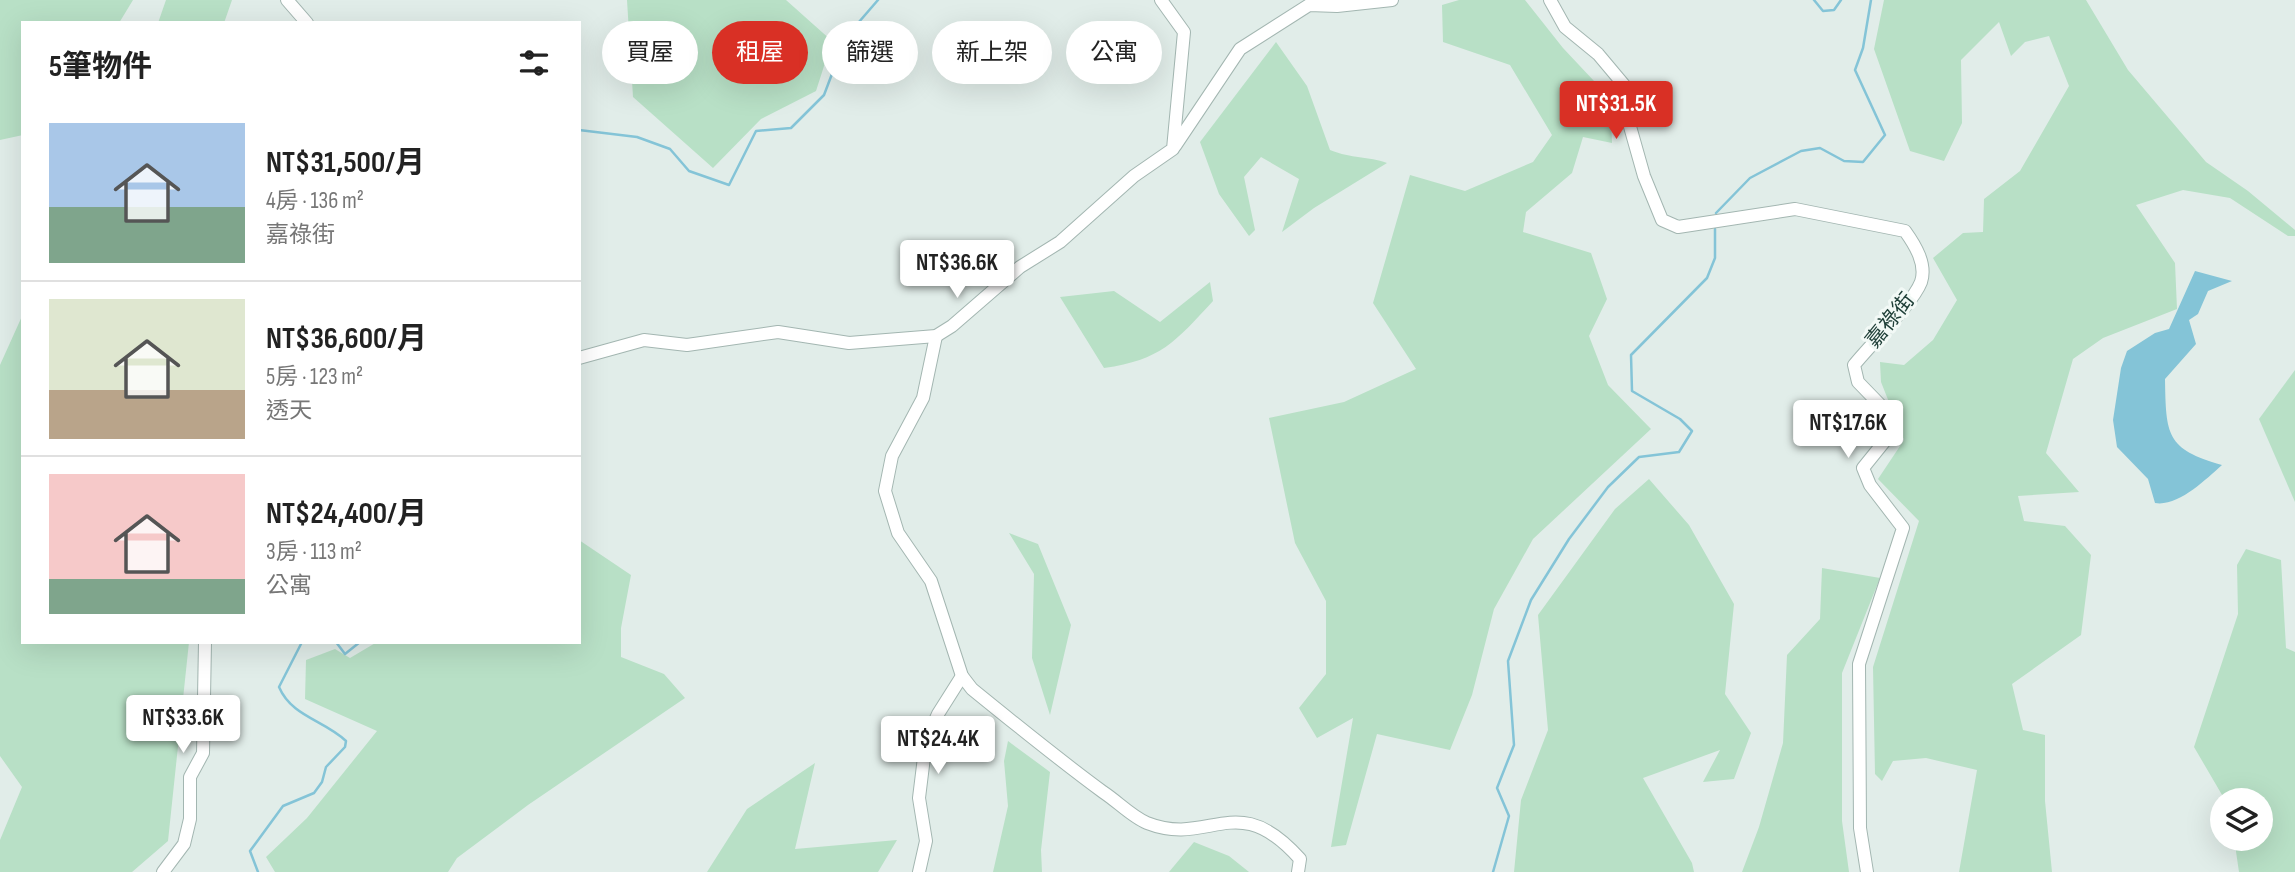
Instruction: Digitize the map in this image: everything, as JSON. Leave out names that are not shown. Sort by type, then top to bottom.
[{"type":"street","points":[[287,0],[305,21]]},
{"type":"street","points":[[1161,0],[1184,32],[1173,149]]},
{"type":"street","points":[[581,357],[644,340],[687,345],[778,332],[849,343],[936,336],[952,326],[1020,267],[1060,242],[1135,176],[1173,149],[1240,48],[1309,5],[1337,6],[1392,0]]},
{"type":"street","name":"嘉祿街","points":[[1550,0],[1565,27],[1598,54],[1624,85],[1629,123],[1644,176],[1662,220],[1678,227],[1795,209],[1905,231],[1916,246],[1922,262],[1921,282],[1854,365],[1858,382],[1888,413],[1891,427],[1888,438],[1863,468],[1870,485],[1903,528],[1859,664],[1860,828],[1867,872]]},
{"type":"street","points":[[936,336],[923,398],[892,456],[885,491],[898,533],[931,581],[962,676],[972,689],[1053,755],[1146,822],[1173,829],[1251,823],[1280,837],[1300,859],[1298,872]]},
{"type":"street","points":[[163,872],[184,844],[190,819],[190,777],[203,753],[205,644]]},
{"type":"street","points":[[919,872],[926,841],[919,798],[926,741],[938,714],[962,676]]},
{"type":"green space","points":[[0,0],[133,0],[120,21],[21,21],[21,135],[0,140]]},
{"type":"green space","points":[[166,0],[232,0],[225,21],[159,21]]},
{"type":"green space","points":[[627,0],[786,0],[822,32],[822,72],[816,91],[761,119],[713,168],[633,97],[632,84],[698,84],[698,21],[628,21]]},
{"type":"green space","points":[[1459,0],[1525,0],[1563,48],[1610,98],[1612,143],[1583,137],[1572,173],[1526,212],[1523,232],[1591,253],[1607,299],[1589,336],[1608,385],[1651,429],[1533,539],[1494,609],[1472,695],[1450,750],[1377,734],[1346,845],[1331,847],[1353,718],[1317,738],[1299,708],[1326,674],[1326,601],[1295,543],[1269,418],[1344,402],[1416,369],[1373,303],[1410,175],[1465,191],[1533,162],[1552,135],[1510,65],[1443,42],[1442,5]]},
{"type":"green space","points":[[1884,0],[2086,0],[2128,70],[2206,162],[2248,191],[2295,230],[2295,236],[2288,236],[2230,198],[2183,190],[2136,205],[2175,263],[2177,309],[2103,338],[2073,359],[2046,453],[2079,492],[2018,496],[2024,521],[2065,526],[2091,555],[2081,635],[2012,684],[2023,730],[2045,735],[2045,801],[2052,872],[1959,872],[1977,770],[1926,758],[1893,761],[1882,781],[1875,774],[1873,667],[1919,521],[1878,479],[1904,440],[1881,382],[1880,362],[1904,365],[1933,340],[1957,300],[1933,258],[1963,233],[1983,232],[1984,199],[2020,171],[2069,86],[2049,36],[2025,42],[2011,56],[1999,22],[1961,60],[1962,123],[1944,161],[1910,151],[1874,49]]},
{"type":"green space","points":[[1276,42],[1307,86],[1330,150],[1387,163],[1314,208],[1282,232],[1299,179],[1261,157],[1244,177],[1255,230],[1249,236],[1219,194],[1200,142]]},
{"type":"green space","points":[[1210,282],[1213,301],[1166,347],[1140,360],[1104,368],[1060,297],[1114,291],[1160,322]]},
{"type":"green space","points":[[21,318],[21,644],[189,644],[168,841],[132,872],[0,872],[0,840],[22,787],[0,756],[0,365]]},
{"type":"green space","points":[[2295,370],[2295,502],[2259,419]]},
{"type":"green space","points":[[1649,479],[1689,525],[1734,604],[1725,694],[1751,733],[1734,779],[1703,782],[1720,750],[1643,778],[1692,863],[1694,872],[1514,872],[1521,800],[1548,730],[1538,615],[1615,509]]},
{"type":"green space","points":[[1009,533],[1038,544],[1071,625],[1050,715],[1032,658],[1034,574]]},
{"type":"green space","points":[[581,541],[631,575],[621,628],[621,657],[664,674],[685,698],[528,805],[457,858],[448,872],[275,872],[266,857],[307,818],[377,731],[305,699],[306,660],[335,649],[350,658],[374,644],[581,644]]},
{"type":"green space","points":[[2246,549],[2281,560],[2286,648],[2295,652],[2295,872],[2239,872],[2236,851],[2273,851],[2273,788],[2218,788],[2194,747],[2238,614],[2237,565]]},
{"type":"green space","points":[[1822,568],[1880,578],[1842,673],[1842,821],[1849,872],[1742,872],[1759,827],[1783,743],[1787,655],[1820,619]]},
{"type":"green space","points":[[1008,741],[1050,772],[1041,850],[1042,872],[993,872],[1008,806],[1004,761]]},
{"type":"green space","points":[[815,763],[795,849],[897,840],[878,872],[707,872],[747,809]]},
{"type":"green space","points":[[1194,842],[1229,856],[1249,872],[1169,872]]},
{"type":"water","points":[[2195,271],[2232,281],[2208,291],[2198,314],[2189,320],[2196,344],[2165,379],[2166,414],[2173,437],[2180,446],[2190,453],[2222,465],[2182,497],[2155,503],[2148,479],[2117,447],[2113,420],[2121,368],[2127,351],[2155,333],[2169,329]]},
{"type":"waterway","points":[[581,130],[637,137],[670,149],[689,171],[729,185],[756,131],[791,128],[824,95],[846,37],[878,0]]},
{"type":"waterway","points":[[1814,0],[1823,11],[1834,10],[1841,0]]},
{"type":"waterway","points":[[1716,213],[1750,178],[1801,151],[1820,148],[1844,161],[1863,162],[1885,135],[1855,70],[1863,48],[1871,0]]},
{"type":"waterway","points":[[1493,872],[1509,816],[1497,788],[1514,745],[1508,661],[1531,600],[1569,539],[1608,487],[1639,457],[1679,452],[1692,431],[1680,419],[1632,391],[1631,355],[1707,278],[1715,258],[1715,229]]},
{"type":"waterway","points":[[258,872],[250,851],[283,806],[314,793],[322,782],[326,767],[345,747],[346,741],[300,712],[279,687],[301,644]]},
{"type":"waterway","points":[[338,644],[345,654],[358,644]]}]
